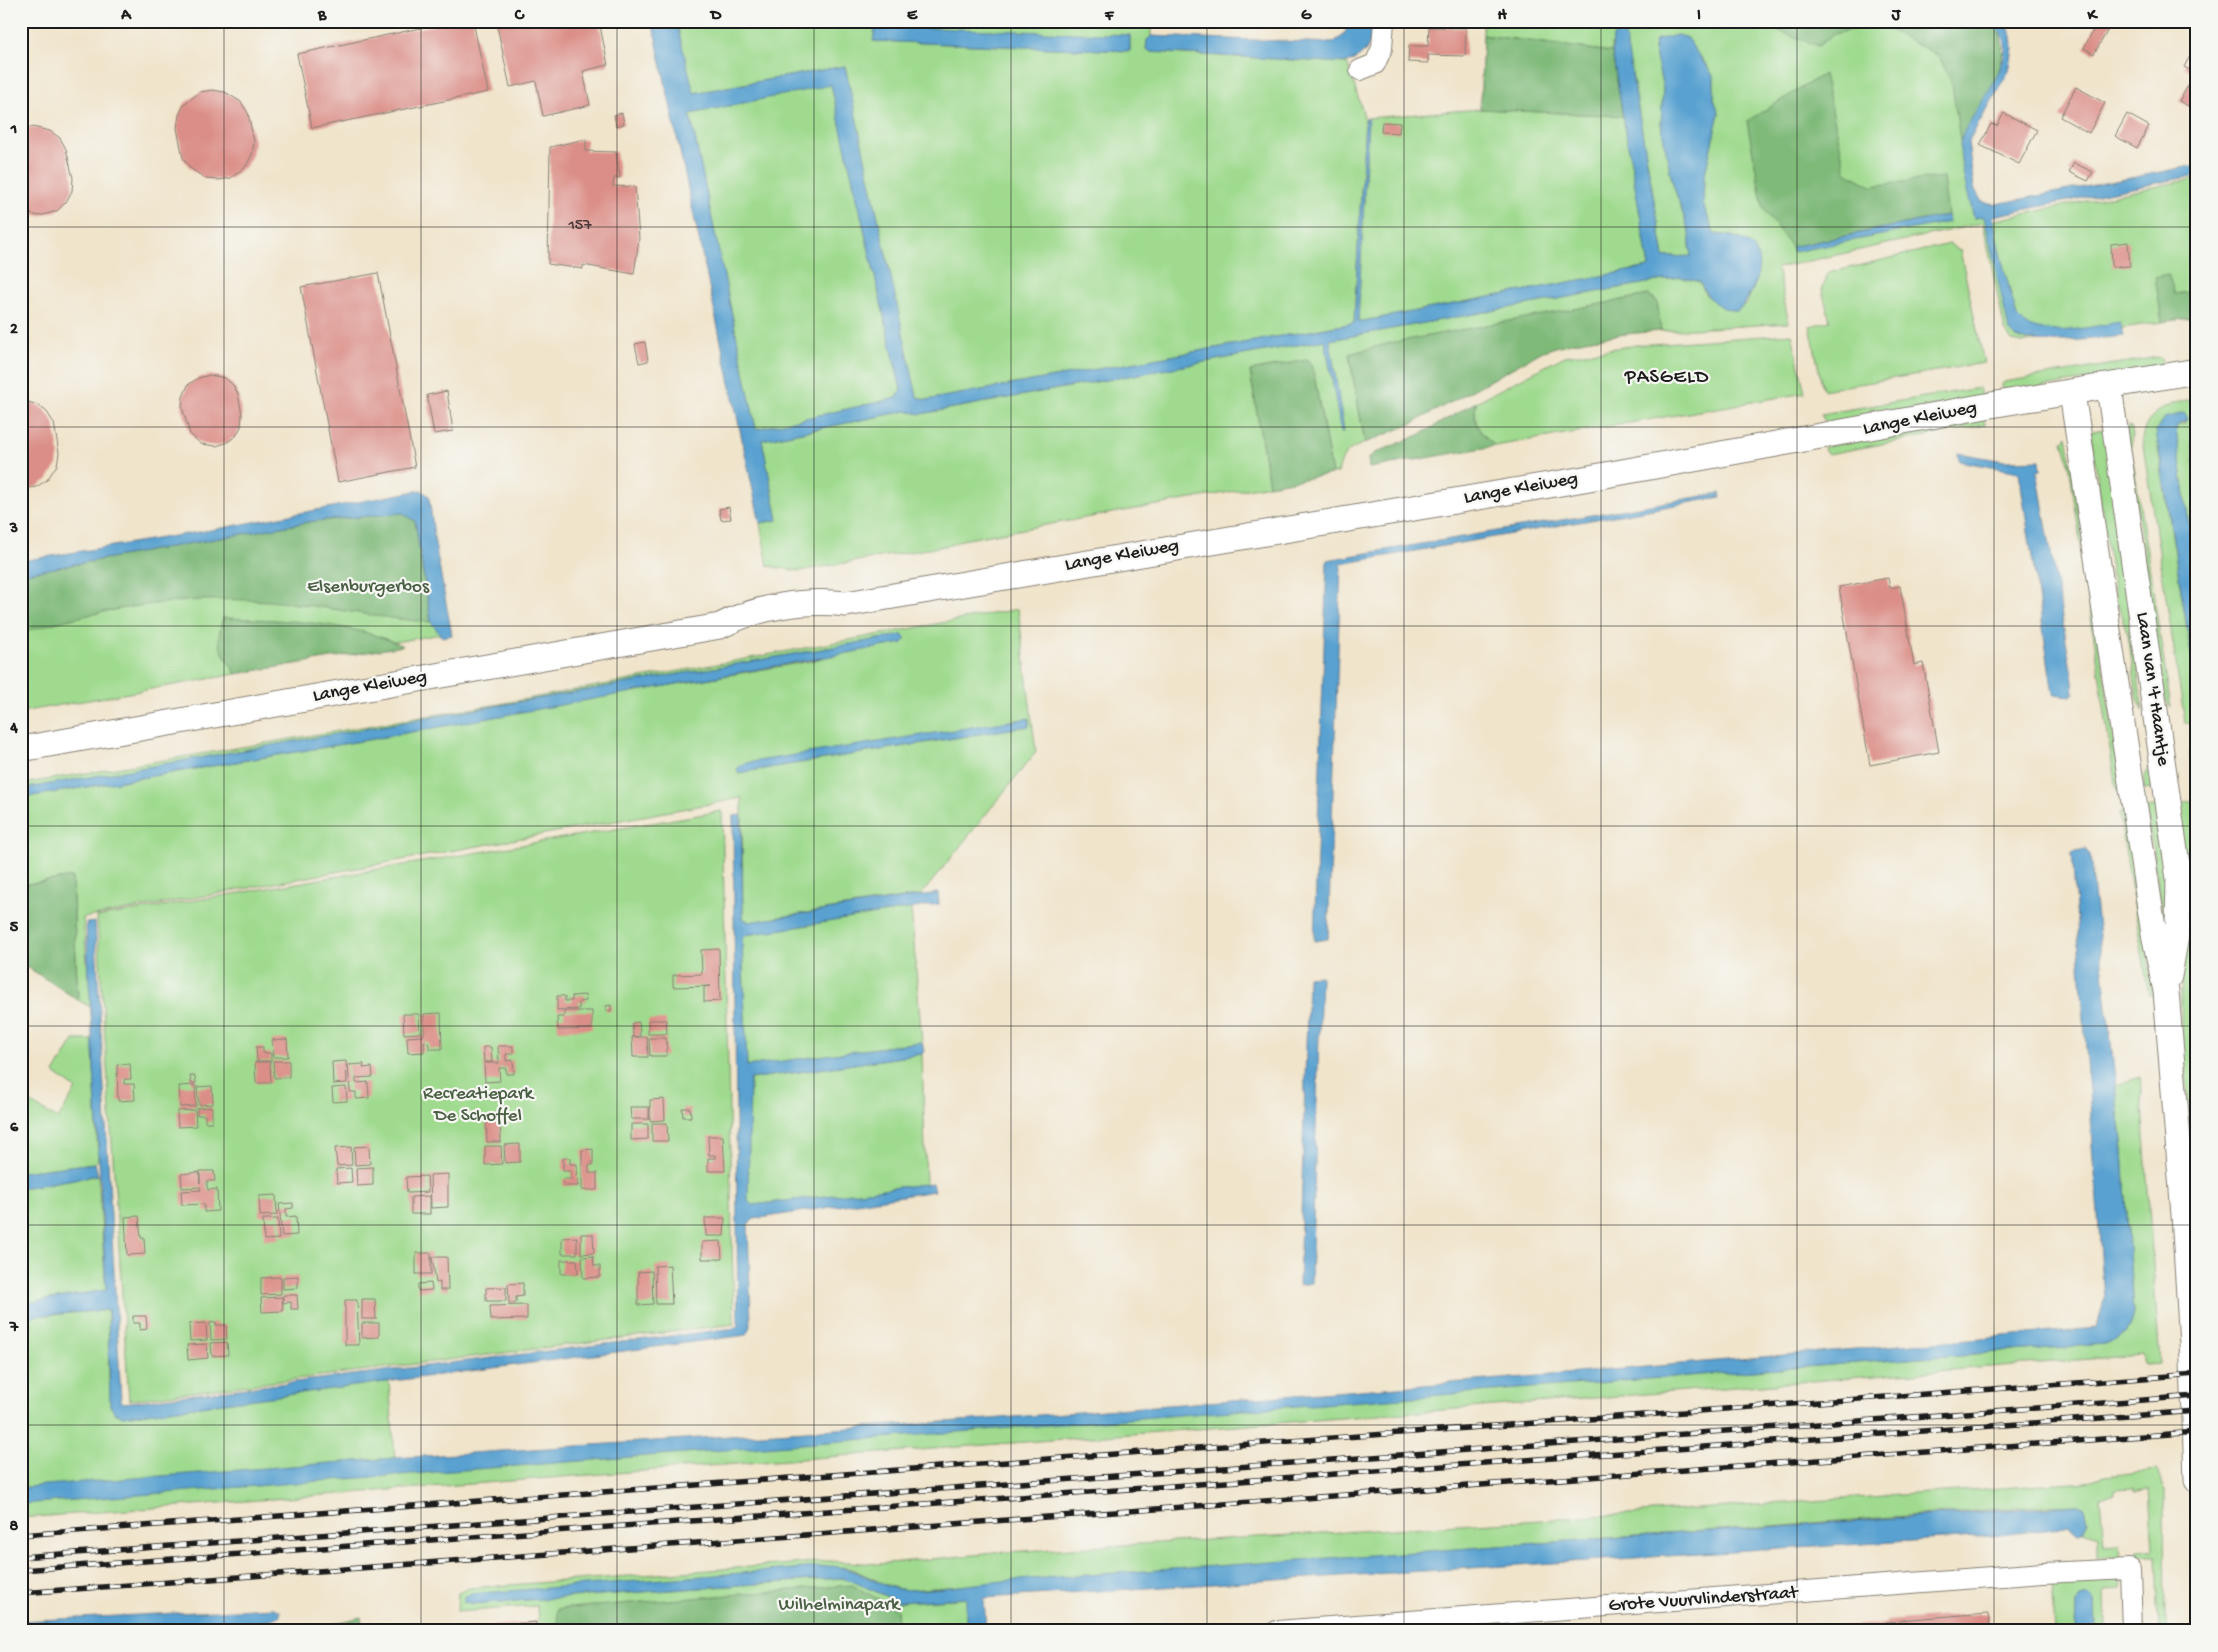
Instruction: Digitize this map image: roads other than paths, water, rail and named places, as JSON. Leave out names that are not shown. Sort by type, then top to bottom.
[{"type":"street","points":[[1360,70],[1375,64],[1382,48],[1384,21]]},
{"type":"street","name":"Lange Kleiweg","points":[[21,749],[720,626],[736,631],[769,626],[824,616],[846,604],[1567,482],[1730,451],[1815,439],[1997,404],[2197,371]]},
{"type":"street","name":"Laan van 't Haantje","points":[[2109,387],[2179,879],[2178,924],[2166,991]]},
{"type":"street","name":"Laan van 't Haantje","points":[[2072,393],[2153,925],[2166,991],[2185,1225],[2193,1360],[2197,1480]]},
{"type":"street","name":"Grote Vuurvlinderstraat","points":[[1277,1631],[2043,1573],[2130,1569],[2132,1631]]},
{"type":"water","points":[[652,21],[676,21],[694,93],[845,66],[917,397],[926,400],[1354,323],[1365,119],[1368,118],[1358,322],[1649,267],[1612,52],[1613,36],[1621,32],[1625,35],[1664,257],[1691,256],[1689,232],[1672,181],[1661,124],[1663,88],[1654,49],[1655,40],[1677,35],[1686,37],[1714,77],[1714,99],[1719,113],[1704,178],[1703,204],[1714,234],[1731,236],[1748,243],[1755,250],[1759,268],[1753,288],[1737,311],[1724,308],[1714,302],[1700,282],[1680,277],[1330,340],[1344,432],[1341,432],[1325,340],[921,414],[906,411],[762,440],[778,520],[760,523]],"holes":[[[831,85],[901,390],[897,398],[756,429],[690,114]]]},
{"type":"water","points":[[1351,21],[1373,21],[1368,47],[1360,56],[1347,63],[1151,52],[1146,49],[1147,40],[1151,36],[1332,43],[1343,36]]},
{"type":"water","points":[[1984,21],[2005,21],[2012,36],[2013,48],[2009,71],[1968,142],[1974,188],[1982,202],[1996,204],[2197,165],[2197,175],[1993,216],[1999,249],[2017,317],[2026,325],[2051,331],[2080,329],[2120,322],[2124,336],[2069,341],[2038,341],[2018,338],[2009,330],[1984,217],[1974,218],[1960,155],[1961,139],[1993,84],[2005,53],[2004,40],[1997,29]]},
{"type":"water","points":[[875,26],[1130,35],[1130,51],[873,41]]},
{"type":"water","points":[[1948,215],[1949,222],[1793,252],[1791,247]]},
{"type":"water","points":[[2185,413],[2188,419],[2177,426],[2176,430],[2189,525],[2197,524],[2197,528],[2190,529],[2197,564],[2197,691],[2156,431],[2164,418]]},
{"type":"water","points":[[1958,453],[2005,461],[2040,460],[2041,470],[2037,471],[2073,681],[2074,694],[2072,696],[2053,694],[2019,472],[1959,461]]},
{"type":"water","points":[[421,490],[429,496],[435,544],[452,635],[442,637],[431,622],[415,521],[403,513],[314,521],[21,574],[21,561],[217,529]]},
{"type":"water","points":[[1720,493],[1721,497],[1341,564],[1328,939],[1314,941],[1327,560]]},
{"type":"water","points":[[902,635],[906,638],[903,643],[373,739],[21,798],[21,789]]},
{"type":"water","points":[[1029,718],[1029,726],[738,773],[737,768],[745,763]]},
{"type":"water","points":[[741,815],[743,918],[749,922],[938,893],[939,904],[746,935],[742,939],[747,1066],[922,1042],[924,1051],[922,1054],[750,1079],[748,1201],[753,1205],[932,1183],[934,1191],[754,1219],[748,1224],[751,1326],[747,1335],[124,1416],[116,1414],[110,1406],[108,1310],[21,1317],[21,1304],[106,1290],[86,923],[95,922],[121,1400],[124,1403],[736,1328],[738,1325],[733,816]]},
{"type":"water","points":[[2085,849],[2090,855],[2123,1150],[2133,1314],[2127,1329],[2115,1339],[2104,1344],[21,1504],[21,1488],[45,1485],[395,1458],[989,1419],[1577,1373],[2097,1328],[2104,1299],[2072,852]]},
{"type":"water","points":[[1321,976],[1311,1283],[1299,1285],[1308,977]]},
{"type":"water","points":[[95,1163],[98,1175],[21,1188],[21,1172]]},
{"type":"water","points":[[2078,1505],[2085,1508],[2088,1522],[2083,1532],[2079,1532],[2069,1524],[2053,1529],[1992,1536],[984,1598],[986,1631],[964,1631],[966,1598],[899,1602],[842,1578],[464,1603],[464,1597],[469,1596],[469,1594],[832,1566],[850,1570],[894,1588],[916,1590],[1003,1581]]},
{"type":"water","points":[[2089,1595],[2095,1601],[2096,1631],[2075,1631],[2076,1603],[2080,1597]]},
{"type":"water","points":[[274,1608],[280,1611],[280,1616],[266,1621],[93,1631],[21,1631],[21,1621]]},
{"type":"railway","points":[[21,1535],[2197,1374]]},
{"type":"railway","points":[[21,1557],[2197,1396]]},
{"type":"railway","points":[[21,1570],[2197,1411]]},
{"type":"railway","points":[[21,1593],[2197,1432]]},
{"type":"district","name":"PASGELD","points":[[1667,378]]},
{"type":"park label","name":"Elsenburgerbos","points":[[368,587]]},
{"type":"park label","name":"Recreatiepark De Schoffel","points":[[478,1105]]},
{"type":"park label","name":"Wilhelminapark","points":[[839,1605]]}]
